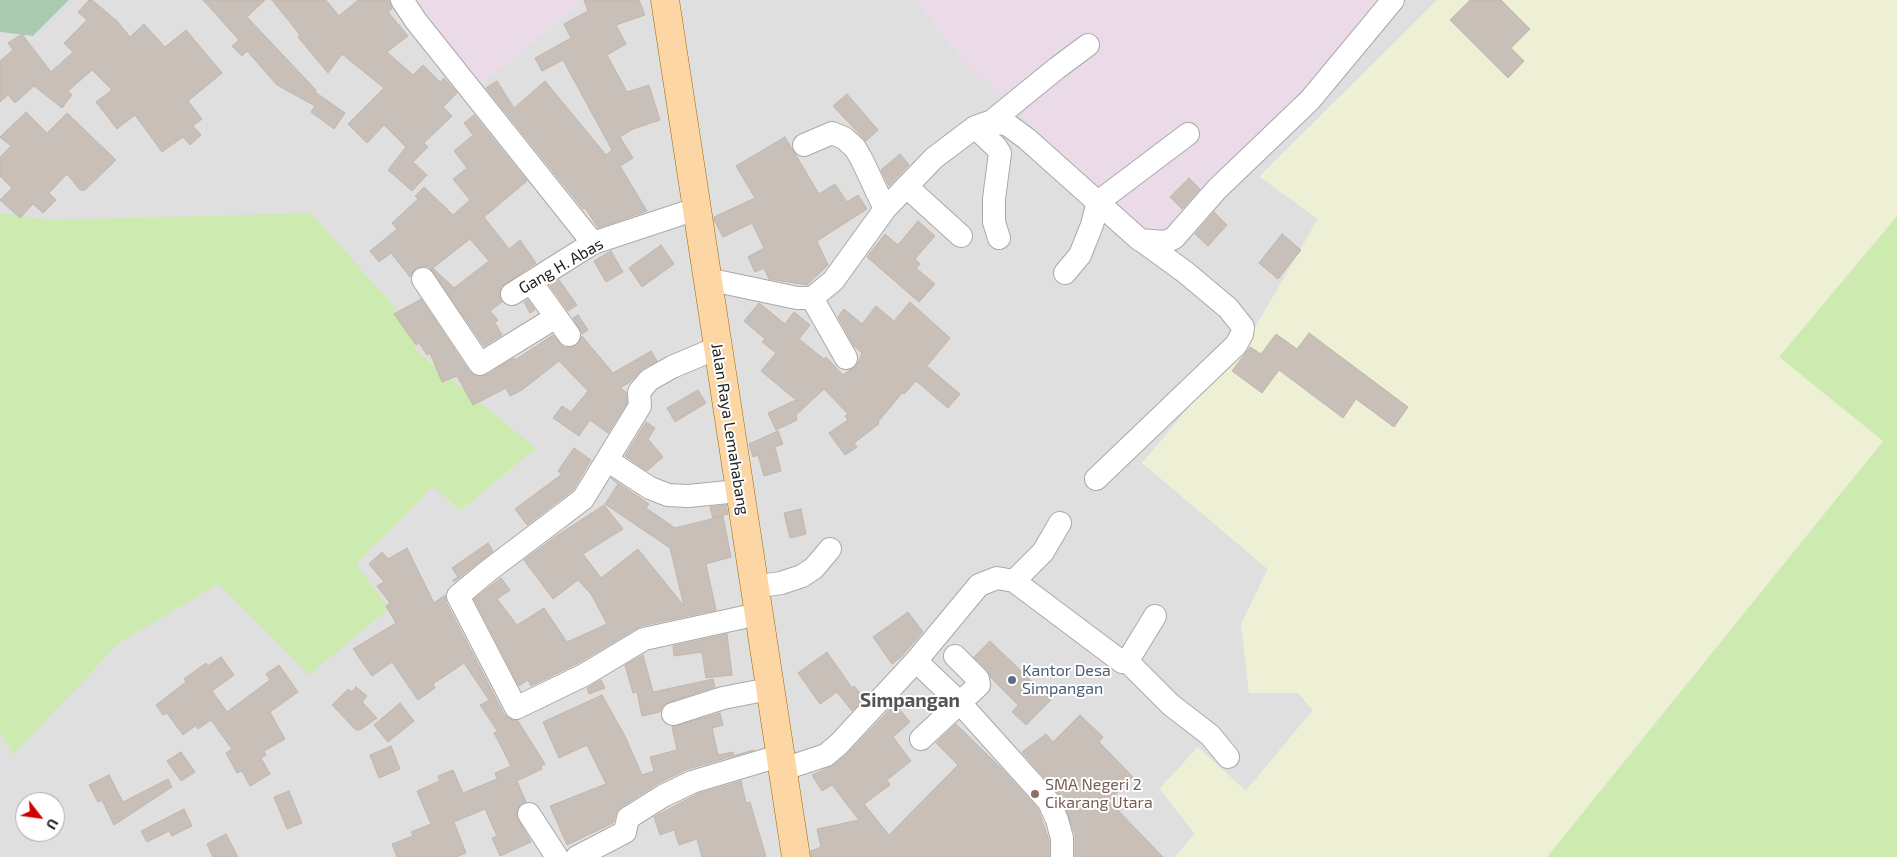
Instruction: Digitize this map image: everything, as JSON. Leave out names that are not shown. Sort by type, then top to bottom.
[{"type":"main road","name":"Jalan Raya Lemahabang","points":[[665,0],[780,763],[796,857]]},
{"type":"street","points":[[402,0],[416,21],[594,243]]},
{"type":"street","points":[[1140,240],[1165,242],[1174,238],[1223,183],[1310,100],[1393,0]]},
{"type":"street","points":[[707,279],[797,298],[812,298],[833,280],[885,209],[934,158],[1088,46]]},
{"type":"street","points":[[983,124],[1008,125],[1018,132],[1140,240],[1185,272],[1228,308],[1243,327],[1242,334],[1236,345],[1096,479]]},
{"type":"street","points":[[983,124],[1000,153],[994,199],[994,222],[999,238]]},
{"type":"street","points":[[804,145],[832,133],[844,138],[862,160],[885,209]]},
{"type":"street","points":[[1065,274],[1080,255],[1098,202],[1188,134]]},
{"type":"street","points":[[907,187],[961,236]]},
{"type":"street","name":"Gang H. Abas","points":[[512,294],[594,243],[696,209]]},
{"type":"street","points":[[423,279],[480,364],[556,317]]},
{"type":"street","points":[[531,282],[569,335]]},
{"type":"street","points":[[812,298],[846,358]]},
{"type":"street","points":[[717,348],[672,367],[649,380],[639,392],[640,406],[583,499],[458,596],[516,708],[584,675],[644,639],[758,614]]},
{"type":"street","points":[[607,460],[650,488],[668,495],[688,496],[739,490]]},
{"type":"street","points":[[1014,581],[1043,552],[1060,523]]},
{"type":"street","points":[[754,586],[781,583],[802,576],[814,568],[830,549]]},
{"type":"street","points":[[577,857],[625,832],[628,818],[663,796],[692,782],[826,755],[856,727],[916,661],[979,585],[997,578],[1014,581],[1124,661],[1171,706],[1210,735],[1228,757]]},
{"type":"street","points":[[1124,661],[1155,616]]},
{"type":"street","points":[[921,739],[980,682],[955,656]]},
{"type":"street","points":[[916,661],[960,703],[1048,802],[1057,820],[1062,838],[1062,857]]},
{"type":"street","points":[[673,714],[723,698],[769,689]]},
{"type":"street","points":[[529,814],[557,857]]},
{"type":"shaded area","points":[[69,0],[406,0],[470,92],[584,0],[917,0],[960,57],[1394,0],[1437,0],[1260,176],[1318,219],[1254,331],[1143,463],[1268,569],[1241,624],[1250,693],[1298,693],[1313,710],[1246,791],[1160,789],[1195,834],[1175,857],[0,857],[0,32],[33,36]],"holes":[[[405,320],[417,351],[535,448],[460,511],[433,485],[356,564]]]},
{"type":"shaded area","points":[[406,0],[584,0],[470,92]]},
{"type":"shaded area","points":[[917,0],[1394,0],[1157,246],[960,57]]},
{"type":"green space","points":[[0,0],[69,0],[33,36],[0,32]]},
{"type":"green space","points":[[1437,0],[1897,0],[1897,216],[1779,357],[1883,440],[1547,857],[1175,857],[1195,834],[1160,788],[1198,747],[1246,791],[1313,710],[1298,693],[1249,693],[1241,624],[1268,569],[1142,463],[1253,331],[1318,219],[1260,177]]},
{"type":"green space","points":[[0,213],[52,220],[311,213],[405,319],[417,351],[536,448],[460,511],[433,486],[356,564],[389,608],[309,675],[219,584],[119,643],[13,755],[0,731]]},
{"type":"green space","points":[[1897,216],[1897,857],[1547,857],[1883,441],[1779,357]]},
{"type":"building","points":[[89,0],[92,0],[117,21],[130,37],[144,24],[165,47],[186,30],[222,73],[188,101],[202,119],[193,126],[201,135],[190,145],[183,137],[162,152],[135,115],[117,129],[96,102],[112,90],[92,70],[68,91],[72,95],[62,108],[34,86],[15,103],[8,95],[0,102],[0,61],[13,50],[8,43],[22,34],[51,72],[73,52],[64,43],[87,20],[78,12]]},
{"type":"building","points":[[203,0],[265,0],[247,17],[316,90],[315,92],[345,113],[334,129],[311,112],[315,106],[277,85],[247,51],[242,56],[232,46],[239,40]]},
{"type":"building","points":[[272,0],[326,0],[339,16],[358,0],[389,0],[392,9],[388,12],[408,36],[387,52],[413,75],[423,65],[440,82],[444,78],[457,93],[443,107],[452,116],[424,143],[428,147],[413,162],[427,175],[412,191],[388,170],[406,147],[384,125],[367,143],[348,124],[384,88],[342,54],[328,73],[298,37],[300,35]]},
{"type":"building","points":[[584,0],[639,0],[645,15],[616,25],[626,44],[607,55],[627,92],[649,85],[660,120],[633,129],[620,137],[633,158],[620,166],[647,211],[598,228],[585,208],[583,209],[486,88],[497,81],[514,108],[545,81],[606,155],[612,150],[563,60],[542,71],[535,58],[571,38],[564,24],[588,11]]},
{"type":"building","points":[[1470,0],[1501,0],[1530,29],[1511,48],[1524,61],[1508,78],[1450,20]]},
{"type":"building","points":[[847,94],[878,130],[866,141],[833,106]]},
{"type":"building","points":[[26,112],[47,133],[67,113],[116,160],[85,190],[80,190],[67,174],[49,193],[56,200],[43,213],[33,204],[20,218],[0,200],[12,188],[0,176],[0,157],[11,146],[0,137]]},
{"type":"building","points":[[474,115],[527,181],[484,217],[509,249],[520,240],[536,263],[501,287],[499,295],[502,302],[490,311],[498,320],[495,323],[502,335],[484,346],[429,267],[416,268],[410,277],[391,253],[379,262],[370,251],[397,229],[392,223],[418,199],[415,196],[424,187],[453,215],[470,200],[453,179],[467,168],[454,151],[473,135],[464,123]],"holes":[[[470,239],[489,261],[454,288],[433,268]]]},
{"type":"building","points":[[785,137],[819,194],[835,184],[847,202],[858,195],[867,209],[817,241],[828,265],[807,285],[769,279],[764,268],[755,272],[748,257],[764,248],[752,223],[723,237],[714,220],[714,217],[755,198],[736,166]]},
{"type":"building","points":[[900,154],[909,165],[889,186],[881,170]]},
{"type":"building","points":[[1189,178],[1200,189],[1182,209],[1170,197]]},
{"type":"building","points":[[1214,212],[1227,225],[1208,246],[1195,234]]},
{"type":"building","points":[[918,221],[935,236],[915,259],[920,264],[916,268],[935,284],[919,302],[867,257],[885,234],[898,245]]},
{"type":"building","points":[[1282,234],[1301,250],[1278,279],[1259,263]]},
{"type":"building","points":[[661,245],[674,264],[642,287],[629,268]]},
{"type":"building","points":[[611,251],[623,272],[606,282],[594,261]]},
{"type":"building","points":[[559,280],[577,305],[568,311],[550,286]]},
{"type":"building","points":[[421,299],[469,371],[475,376],[487,375],[514,358],[515,360],[553,335],[563,347],[570,348],[577,345],[582,336],[613,373],[651,351],[657,361],[642,369],[630,382],[620,388],[626,392],[627,403],[608,433],[590,420],[579,436],[553,418],[562,406],[571,412],[588,391],[559,361],[522,390],[510,396],[506,388],[473,405],[457,376],[442,382],[430,353],[427,355],[419,343],[416,345],[394,314]]},
{"type":"building","points":[[528,300],[535,310],[530,313],[524,302]]},
{"type":"building","points":[[910,302],[950,338],[927,366],[960,394],[948,408],[916,381],[904,394],[902,393],[878,422],[879,424],[854,443],[857,447],[845,455],[829,433],[848,420],[845,416],[848,414],[824,389],[796,415],[797,420],[776,430],[768,413],[796,400],[761,371],[776,353],[762,342],[765,339],[744,321],[759,303],[785,324],[794,312],[810,325],[799,339],[824,359],[826,357],[843,375],[857,365],[862,353],[854,346],[838,317],[844,309],[862,324],[876,306],[894,321]]},
{"type":"building","points":[[578,315],[588,330],[582,334],[573,318]]},
{"type":"building","points":[[1309,333],[1408,407],[1394,427],[1356,399],[1343,418],[1279,370],[1262,393],[1232,371],[1250,347],[1261,354],[1276,334],[1297,349]]},
{"type":"building","points":[[698,390],[706,403],[675,422],[667,408]]},
{"type":"building","points":[[646,422],[655,428],[648,439],[663,457],[647,471],[625,456]]},
{"type":"building","points":[[778,431],[783,444],[775,447],[781,471],[764,476],[758,455],[753,457],[749,444]]},
{"type":"building","points":[[574,448],[591,460],[573,490],[527,525],[515,509],[562,474],[558,471]]},
{"type":"building","points":[[611,478],[649,504],[646,508],[675,528],[723,516],[731,557],[706,564],[716,610],[641,626],[578,663],[531,686],[528,680],[519,686],[474,599],[501,578],[510,590],[497,599],[517,625],[544,608],[567,642],[607,624],[591,594],[578,580],[553,599],[524,560],[604,505],[623,529],[583,554],[601,578],[638,549],[684,606],[670,548],[605,504],[618,484]]},
{"type":"building","points":[[726,505],[728,514],[713,518],[710,507]]},
{"type":"building","points":[[801,509],[806,534],[790,538],[784,513]]},
{"type":"building","points":[[488,543],[493,551],[454,582],[453,580],[458,577],[452,568]]},
{"type":"building","points":[[407,548],[434,603],[445,595],[446,602],[504,714],[509,719],[518,721],[545,764],[541,766],[542,769],[517,781],[526,802],[518,808],[516,815],[531,842],[500,856],[492,838],[497,836],[485,809],[454,822],[466,853],[456,857],[397,857],[392,844],[413,836],[411,832],[431,824],[417,791],[440,781],[438,776],[453,770],[463,793],[497,779],[495,773],[511,766],[494,733],[498,732],[480,705],[489,700],[464,663],[433,684],[435,688],[418,700],[392,662],[372,676],[353,649],[396,623],[386,606],[390,603],[377,586],[384,582],[369,564],[382,552],[388,559]]},
{"type":"building","points":[[908,612],[923,632],[901,657],[892,664],[873,637]]},
{"type":"building","points":[[727,634],[732,675],[706,678],[702,652],[674,656],[673,646]]},
{"type":"building","name":"Kantor Desa Simpangan","points":[[990,641],[1051,700],[1026,725],[1012,712],[1018,705],[991,678],[987,670],[974,657]]},
{"type":"building","points":[[827,652],[852,688],[854,686],[864,698],[852,711],[837,692],[820,704],[798,673]]},
{"type":"building","points":[[643,655],[653,692],[713,679],[715,687],[669,702],[663,706],[660,712],[642,716],[637,692],[633,693],[625,665]]},
{"type":"building","points":[[221,657],[234,675],[212,691],[227,712],[270,680],[266,674],[279,665],[298,692],[270,712],[285,739],[264,751],[266,755],[261,758],[270,774],[250,786],[242,771],[237,773],[226,753],[232,749],[211,720],[198,729],[195,726],[183,735],[167,713],[163,715],[156,705],[186,682],[184,679],[206,663],[208,666]]},
{"type":"building","points":[[601,680],[605,688],[589,694],[587,688]]},
{"type":"building","points":[[356,687],[367,696],[362,702],[377,718],[360,730],[356,730],[332,705],[348,689],[352,692]]},
{"type":"building","points":[[602,695],[625,736],[642,775],[654,771],[650,757],[677,750],[672,727],[720,713],[723,725],[712,728],[718,755],[733,752],[734,756],[688,769],[657,784],[621,807],[617,811],[613,823],[567,845],[550,806],[606,784],[587,745],[559,758],[543,722]]},
{"type":"building","points":[[400,703],[414,721],[388,742],[374,725]]},
{"type":"building","points":[[895,704],[910,722],[893,737],[911,761],[887,780],[890,785],[864,804],[889,835],[958,765],[936,743],[956,724],[1001,768],[1038,809],[1049,840],[1049,857],[811,857],[811,851],[821,847],[817,829],[859,820],[832,785],[822,791],[812,775],[834,765],[847,754]]},
{"type":"building","points":[[1080,715],[1103,737],[1099,742],[1133,777],[1109,801],[1163,857],[1075,857],[1075,834],[1061,797],[1022,752],[1046,734],[1053,742]]},
{"type":"building","points":[[391,746],[400,769],[379,778],[370,755]]},
{"type":"building","points":[[181,752],[195,772],[181,781],[167,761]]},
{"type":"building","points":[[109,775],[123,802],[168,779],[172,787],[114,825],[102,800],[98,802],[89,785]]},
{"type":"building","points":[[741,781],[746,803],[750,802],[766,857],[702,857],[697,839],[679,845],[674,830],[660,835],[654,817],[697,794]]},
{"type":"building","points":[[289,791],[302,823],[287,829],[274,797]]},
{"type":"building","points":[[184,809],[192,826],[172,836],[169,831],[147,842],[141,831]]},
{"type":"building","points":[[226,834],[238,857],[213,857],[207,844]]},
{"type":"place","name":"Kantor Desa Simpangan","points":[[1012,680]]},
{"type":"place","name":"SMA Negeri 2 Cikarang Utara","points":[[1035,794]]},
{"type":"district","name":"Simpangan","points":[[910,701]]}]
